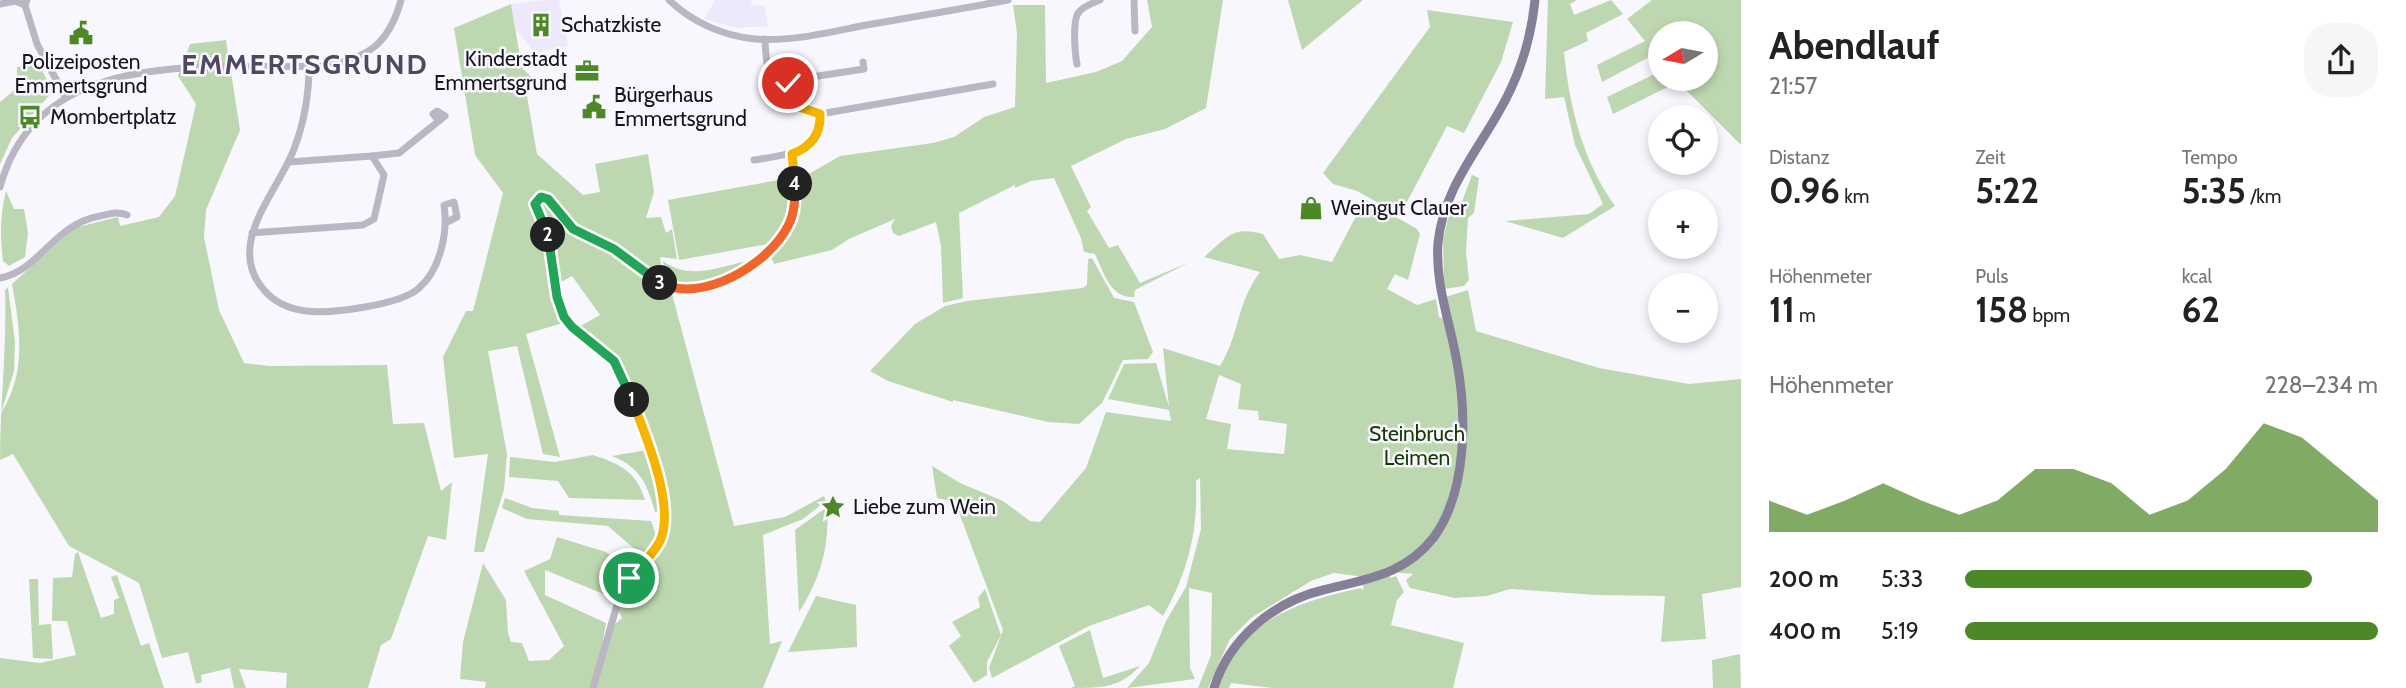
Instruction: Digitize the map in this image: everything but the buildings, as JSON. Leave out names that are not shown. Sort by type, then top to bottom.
[{"type":"main road","points":[[1214,688],[1236,645],[1266,616],[1295,599],[1375,579],[1399,568],[1425,547],[1448,509],[1459,458],[1462,423],[1460,383],[1438,278],[1438,244],[1455,183],[1513,82],[1528,38],[1535,0]]},
{"type":"street","points":[[0,187],[17,146],[38,119],[66,98],[113,78],[180,69],[309,66],[348,61],[373,48],[391,29],[401,0]]},
{"type":"street","points":[[669,0],[686,15],[710,27],[741,37],[765,39],[805,36],[1008,0]]},
{"type":"street","points":[[1077,64],[1074,46],[1076,17],[1083,8],[1100,0]]},
{"type":"street","points":[[1134,0],[1135,31]]},
{"type":"street","points":[[0,4],[26,2],[37,44],[66,98]]},
{"type":"street","points":[[765,39],[766,61],[775,88],[787,103],[820,114],[993,84]]},
{"type":"street","points":[[775,88],[805,78],[864,69],[863,62]]},
{"type":"street","points":[[309,66],[305,110],[289,162],[252,233],[250,260],[264,290],[285,306],[320,312],[398,300],[418,290],[433,268],[447,222]]},
{"type":"street","points":[[754,160],[792,154],[813,141],[819,129],[820,114]]},
{"type":"street","points":[[289,162],[399,153],[439,121]]},
{"type":"street","points":[[593,688],[617,605],[629,578],[660,540],[664,513],[652,454],[618,369],[606,353],[572,327],[561,309],[551,242],[535,200],[545,197],[573,229],[614,249],[659,283],[681,290],[694,289],[766,254],[785,231],[794,199],[792,154]]},
{"type":"street","points":[[252,233],[370,223],[376,214],[384,178],[372,156]]},
{"type":"street","points":[[0,278],[23,269],[54,239],[79,222],[119,212],[127,215]]},
{"type":"shaded area","points":[[559,0],[568,46],[535,53],[516,30],[511,4]]},
{"type":"shaded area","points":[[715,0],[751,0],[752,5],[765,6],[768,26],[737,28],[704,19]]},
{"type":"green space","points":[[1147,0],[1223,0],[1206,108],[1165,129],[1126,139],[1071,166],[1091,207],[1087,211],[1109,248],[1118,245],[1140,283],[1190,262],[1135,290],[1134,297],[1119,293],[1109,283],[1095,254],[1084,252],[1081,238],[1054,178],[1031,181],[1015,188],[1015,185],[959,213],[963,298],[943,303],[941,246],[936,222],[899,236],[893,233],[891,226],[895,219],[849,239],[832,250],[774,264],[771,257],[795,220],[798,180],[840,156],[933,143],[954,137],[984,117],[1015,107],[1017,33],[1013,5],[1045,5],[1046,83],[1096,72],[1122,61],[1152,27]]},
{"type":"green space","points":[[1288,0],[1363,0],[1302,50]]},
{"type":"green space","points":[[1548,0],[1577,0],[1570,4],[1574,15],[1611,0],[1623,14],[1586,33],[1588,41],[1564,52],[1579,132],[1594,171],[1615,206],[1563,238],[1505,221],[1589,214],[1603,204],[1575,145],[1564,97],[1545,99]]},
{"type":"green space","points":[[1652,0],[1741,0],[1741,145],[1718,122],[1718,105],[1701,105],[1687,91],[1718,91],[1718,21],[1648,21],[1648,58],[1602,82],[1597,65],[1645,41],[1627,19]]},
{"type":"green space","points":[[511,4],[522,68],[538,83],[534,86],[524,79],[537,154],[583,195],[600,192],[595,164],[648,154],[654,192],[646,218],[661,217],[666,233],[672,229],[677,259],[660,257],[663,281],[672,294],[734,526],[785,517],[824,496],[826,501],[803,519],[763,535],[770,644],[782,641],[763,688],[596,688],[614,625],[622,618],[618,610],[625,591],[658,551],[664,539],[666,499],[655,448],[626,378],[608,352],[577,328],[600,315],[572,276],[554,286],[556,303],[566,322],[526,334],[560,457],[543,454],[517,346],[488,351],[507,454],[504,490],[484,552],[474,552],[488,454],[454,458],[443,357],[466,311],[473,311],[503,193],[475,155],[454,28]]},
{"type":"green space","points":[[1427,10],[1513,22],[1501,62],[1464,133],[1447,126],[1400,215],[1357,191],[1333,184],[1323,173],[1430,27]]},
{"type":"green space","points":[[226,40],[240,130],[206,210],[204,237],[219,310],[244,363],[269,366],[387,365],[393,424],[424,423],[441,491],[452,482],[446,540],[428,536],[391,639],[381,645],[368,688],[286,688],[287,673],[239,669],[246,688],[234,688],[230,668],[201,675],[202,682],[196,684],[188,652],[162,658],[139,583],[69,546],[13,454],[0,460],[1,412],[15,382],[18,366],[19,334],[12,284],[74,228],[118,217],[120,226],[159,217],[175,196],[196,104],[178,76],[190,44]]},
{"type":"green space","points":[[38,63],[53,91],[12,138],[0,164],[0,102],[17,88],[17,67]]},
{"type":"green space","points":[[1648,77],[1648,91],[1660,91],[1613,114],[1607,97]]},
{"type":"green space","points":[[1472,175],[1479,178],[1474,213],[1468,218],[1466,252],[1469,280],[1464,286],[1444,289],[1443,240],[1449,214],[1457,215]]},
{"type":"green space","points":[[790,178],[788,213],[774,243],[679,260],[668,200]]},
{"type":"green space","points":[[6,191],[14,209],[24,209],[28,233],[25,257],[9,266],[3,261],[1,244]]},
{"type":"green space","name":"Steinbruch Leimen","points":[[1365,199],[1417,229],[1420,234],[1408,280],[1395,274],[1387,289],[1417,305],[1436,299],[1439,317],[1452,322],[1445,297],[1468,290],[1476,331],[1599,368],[1689,384],[1741,379],[1741,587],[1702,594],[1706,639],[1661,642],[1665,596],[1510,589],[1487,596],[1455,598],[1410,588],[1406,580],[1413,574],[1391,572],[1390,578],[1396,576],[1404,592],[1397,600],[1391,625],[1464,643],[1453,688],[1273,688],[1231,683],[1229,688],[1218,688],[1226,665],[1239,646],[1273,618],[1316,599],[1361,588],[1363,591],[1364,577],[1334,573],[1311,581],[1251,618],[1230,639],[1208,688],[1198,688],[1211,655],[1212,593],[1189,588],[1190,668],[1195,679],[1127,688],[1149,663],[1166,621],[1186,587],[1201,529],[1200,478],[1196,481],[1190,551],[1179,584],[1163,616],[1149,605],[1089,626],[992,678],[989,668],[1003,630],[958,510],[951,501],[937,498],[932,466],[960,483],[1003,501],[1030,521],[1040,522],[1086,468],[1106,412],[1171,421],[1169,410],[1108,399],[1124,364],[1156,363],[1169,407],[1163,348],[1220,366],[1246,296],[1260,272],[1204,257],[1230,235],[1244,231],[1263,234],[1279,259],[1300,255],[1332,262]],"holes":[[[1219,375],[1241,384],[1238,409],[1258,411],[1259,420],[1287,424],[1284,454],[1227,449],[1231,424],[1206,419]]]},
{"type":"green space","points":[[1092,258],[1114,298],[1134,302],[1153,352],[1148,359],[1123,360],[1102,403],[1079,424],[1048,422],[953,402],[888,381],[870,371],[915,324],[945,306],[967,301],[1083,288],[1087,285],[1088,259]]},
{"type":"green space","points":[[753,260],[712,281],[689,286],[668,283],[663,261],[674,267],[696,271]]},
{"type":"green space","points":[[8,287],[15,342],[14,371],[1,412],[5,290]]},
{"type":"green space","points":[[647,450],[661,511],[655,512],[646,485],[636,472],[612,456]]},
{"type":"green space","points":[[593,455],[626,470],[637,482],[645,500],[569,498],[558,481],[509,477],[510,457],[555,462]]},
{"type":"green space","points":[[505,498],[532,508],[559,511],[559,515],[651,521],[657,538],[644,557],[608,526],[527,519],[502,508]]},
{"type":"green space","points":[[827,507],[827,535],[822,562],[813,587],[799,612],[795,530]]},
{"type":"green space","points":[[557,537],[606,552],[631,570],[613,598],[545,570],[545,595],[606,623],[600,657],[590,688],[485,688],[486,682],[460,679],[463,642],[483,563],[506,600],[511,642],[522,643],[529,661],[549,660],[564,646],[524,571],[550,559]]},
{"type":"green space","points":[[78,552],[101,618],[114,614],[114,600],[119,598],[111,577],[117,575],[141,646],[149,643],[164,688],[0,688],[0,658],[40,663],[76,655],[67,621],[52,621],[53,578],[72,577],[75,554]]},
{"type":"green space","points":[[29,579],[38,579],[39,625],[51,624],[53,659],[33,658]]},
{"type":"green space","points":[[985,589],[1001,635],[987,662],[987,675],[974,683],[949,646],[961,636],[952,622],[980,607],[978,598]]},
{"type":"green space","points":[[816,596],[856,605],[857,647],[788,652]]},
{"type":"green space","points":[[1090,630],[1103,678],[1140,666],[1117,683],[1092,688],[1071,688],[1075,686],[1059,646]]},
{"type":"green space","points":[[1740,654],[1741,688],[1713,688],[1712,660]]},
{"type":"place","name":"Schatzkiste","points":[[541,25]]},
{"type":"place","name":"Polizeiposten Emmertsgrund","points":[[81,33]]},
{"type":"place","name":"Kinderstadt Emmertsgrund","points":[[587,71]]},
{"type":"place","name":"Bürgerhaus Emmertsgrund","points":[[594,107]]},
{"type":"place","name":"Mombertplatz","points":[[30,117]]},
{"type":"place","name":"Weingut Clauer","points":[[1311,208]]},
{"type":"place","name":"Liebe zum Wein","points":[[833,507]]},
{"type":"district","name":"EMMERTSGRUND","points":[[305,64]]},
{"type":"route","points":[[629,578],[654,550],[663,533],[661,491],[652,454],[614,361],[572,327],[564,317],[557,297],[551,242],[535,200],[545,197],[573,229],[614,249],[651,278],[673,289],[686,291],[706,286],[738,272],[766,254],[788,227],[794,199],[792,154],[807,147],[819,129],[820,114],[796,108],[781,98],[775,88],[788,83]]}]
